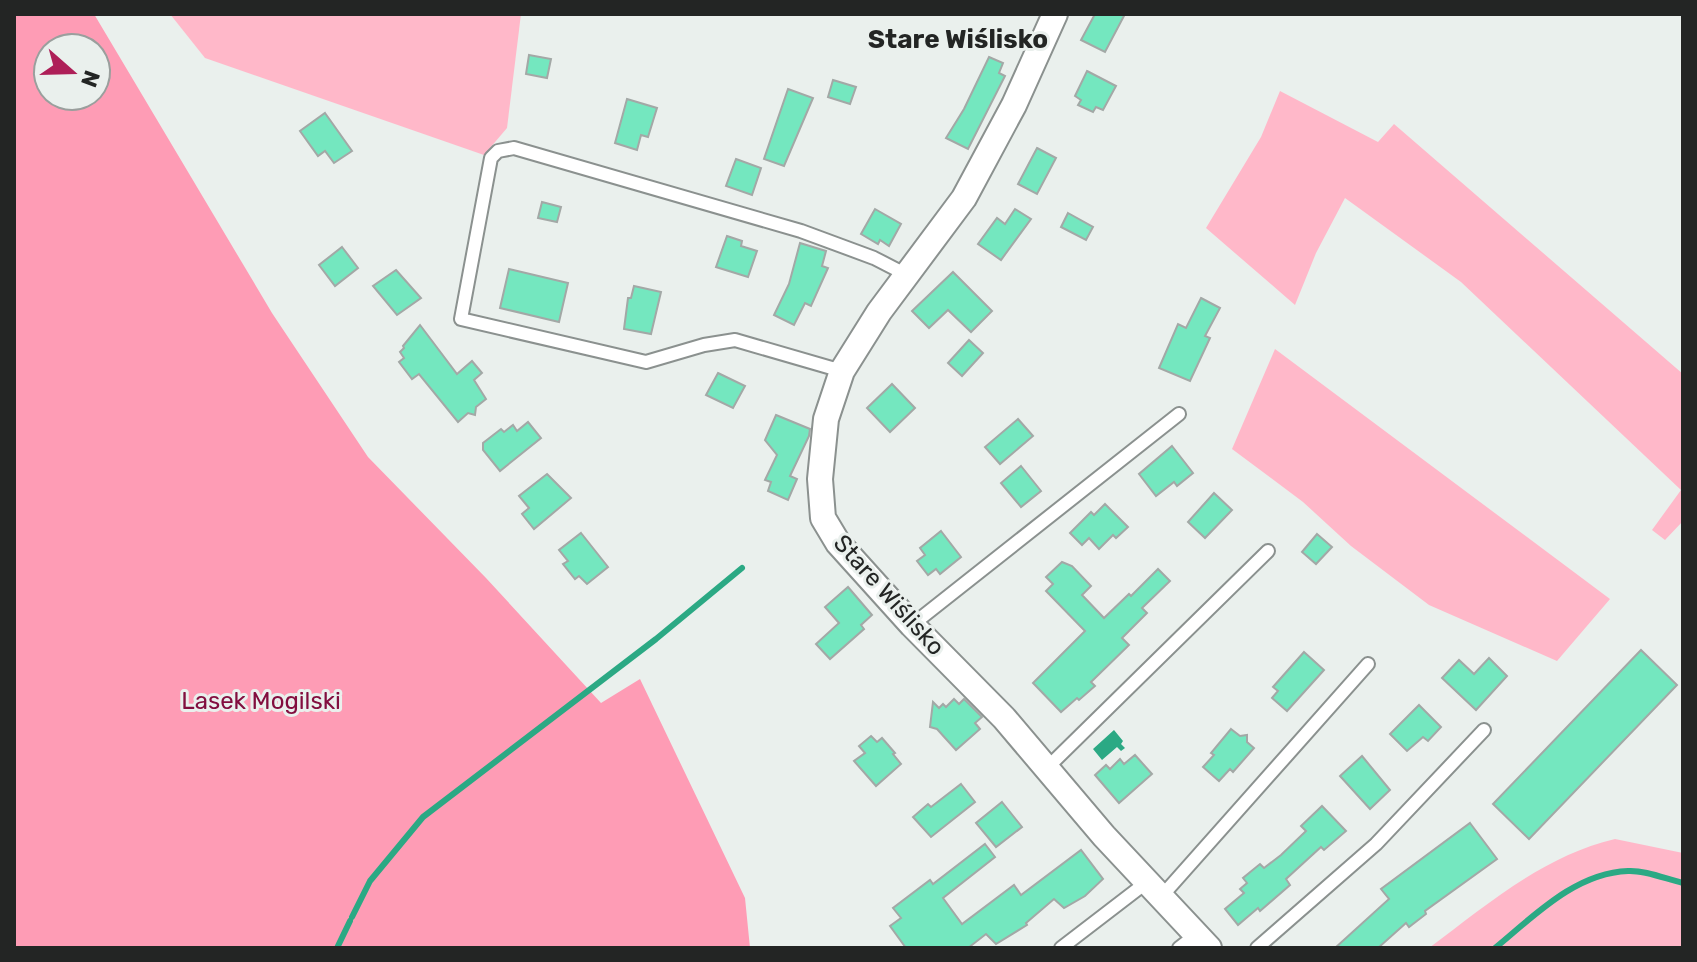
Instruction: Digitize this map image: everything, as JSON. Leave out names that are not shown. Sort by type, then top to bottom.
[{"type":"street","name":"Stare Wiślisko","points":[[1055,14],[1014,105],[964,198],[872,322],[842,371],[826,419],[820,479],[823,518],[838,543],[912,625],[1004,718],[1154,890],[1195,943]]},
{"type":"lane","points":[[842,371],[735,340],[704,345],[646,362],[461,319],[491,158],[498,151],[514,148],[801,231],[874,258],[907,275]]},
{"type":"lane","points":[[912,625],[1179,414]]},
{"type":"lane","points":[[1046,769],[1268,551]]},
{"type":"lane","points":[[1061,948],[1154,890],[1368,664]]},
{"type":"lane","points":[[1257,948],[1376,844],[1484,730]]},
{"type":"shaded area","points":[[170,14],[521,14],[507,128],[484,155],[205,58]]},
{"type":"shaded area","points":[[1280,91],[1378,142],[1394,124],[1683,374],[1683,521],[1665,540],[1652,530],[1681,490],[1461,282],[1345,198],[1316,253],[1295,305],[1206,228],[1261,137]]},
{"type":"shaded area","points":[[1275,349],[1610,599],[1557,661],[1429,605],[1351,546],[1303,502],[1232,449]]},
{"type":"shaded area","points":[[1114,730],[1125,748],[1121,751],[1117,747],[1102,760],[1093,749]]},
{"type":"shaded area","points":[[1615,839],[1683,853],[1683,948],[1429,948],[1494,899],[1540,870],[1564,857]]},
{"type":"green space","name":"Lasek Mogilski","points":[[14,14],[94,14],[105,32],[32,32],[32,112],[112,112],[112,44],[272,313],[368,457],[486,578],[601,703],[640,679],[745,898],[750,948],[14,948]]},
{"type":"building","points":[[1095,14],[1125,14],[1105,52],[1081,40]]},
{"type":"building","points":[[529,55],[551,59],[547,78],[526,74]]},
{"type":"building","points":[[989,57],[1003,63],[999,73],[1005,76],[968,149],[946,138]]},
{"type":"building","points":[[1087,71],[1116,86],[1103,110],[1096,107],[1093,112],[1078,105],[1081,100],[1075,96]]},
{"type":"building","points":[[833,80],[856,87],[850,104],[828,97]]},
{"type":"building","points":[[788,89],[813,98],[784,166],[764,159]]},
{"type":"building","points":[[627,99],[657,108],[648,137],[641,135],[637,150],[615,143]]},
{"type":"building","points":[[325,113],[352,151],[334,163],[325,151],[318,156],[300,131]]},
{"type":"building","points":[[1037,148],[1056,158],[1037,194],[1018,184]]},
{"type":"building","points":[[736,159],[761,168],[752,195],[726,186]]},
{"type":"building","points":[[542,202],[561,207],[557,222],[538,218]]},
{"type":"building","points":[[875,209],[901,224],[889,246],[880,240],[878,244],[861,234]]},
{"type":"building","points":[[1015,209],[1031,219],[1001,260],[978,244],[997,218],[1005,224]]},
{"type":"building","points":[[1068,213],[1093,227],[1086,240],[1061,227]]},
{"type":"building","points":[[727,236],[742,241],[741,246],[757,251],[748,277],[716,267]]},
{"type":"building","points":[[800,243],[826,251],[822,266],[828,268],[811,306],[805,303],[794,325],[774,315],[789,284]]},
{"type":"building","points":[[342,247],[358,268],[335,286],[319,265]]},
{"type":"building","points":[[509,269],[568,283],[559,322],[500,308]]},
{"type":"building","points":[[396,270],[421,298],[397,315],[373,286]]},
{"type":"building","points":[[953,272],[992,311],[971,332],[948,310],[929,328],[912,311]]},
{"type":"building","points":[[634,286],[661,292],[651,334],[624,329],[628,298],[631,298]]},
{"type":"building","points":[[1201,298],[1220,308],[1205,336],[1210,338],[1190,381],[1159,368],[1178,324],[1186,328]]},
{"type":"building","points":[[420,325],[457,374],[472,361],[482,373],[474,380],[486,399],[476,407],[475,415],[468,413],[458,422],[419,374],[412,379],[399,362],[404,358],[400,352],[403,346]]},
{"type":"building","points":[[969,340],[983,353],[962,376],[948,363]]},
{"type":"building","points":[[718,373],[745,386],[733,408],[706,395]]},
{"type":"building","points":[[892,384],[915,408],[890,432],[867,408]]},
{"type":"building","points":[[776,415],[810,429],[790,476],[797,479],[788,500],[768,491],[771,482],[765,480],[777,455],[765,440]]},
{"type":"building","points":[[1018,419],[1033,436],[1000,464],[985,447]]},
{"type":"building","points":[[528,422],[541,438],[500,471],[483,450],[483,443],[501,429],[504,432],[513,425],[517,431]]},
{"type":"building","points":[[1172,446],[1193,473],[1177,486],[1174,482],[1156,496],[1139,474]]},
{"type":"building","points":[[1021,466],[1041,491],[1021,507],[1001,483]]},
{"type":"building","points":[[547,474],[571,498],[534,529],[522,514],[529,508],[519,496]]},
{"type":"building","points":[[1214,493],[1232,510],[1205,538],[1188,522]]},
{"type":"building","points":[[1105,504],[1128,527],[1116,538],[1113,535],[1099,549],[1089,538],[1082,545],[1070,533],[1091,512],[1094,515]]},
{"type":"building","points":[[941,531],[961,557],[940,574],[936,569],[928,575],[917,561],[925,555],[920,548]]},
{"type":"building","points":[[581,533],[608,567],[587,584],[579,576],[575,579],[563,564],[568,561],[559,550]]},
{"type":"building","points":[[1317,534],[1332,547],[1316,564],[1302,552]]},
{"type":"building","points":[[1062,562],[1072,566],[1091,586],[1082,595],[1104,618],[1158,569],[1170,581],[1142,608],[1147,613],[1122,638],[1129,645],[1091,682],[1095,686],[1061,712],[1033,683],[1085,631],[1046,591],[1053,584],[1046,577]]},
{"type":"building","points":[[848,587],[872,615],[861,625],[864,629],[830,659],[816,644],[839,623],[825,607]]},
{"type":"building","points":[[1641,650],[1677,685],[1529,839],[1493,804]]},
{"type":"building","points":[[1304,652],[1324,670],[1287,711],[1272,698],[1278,691],[1273,687]]},
{"type":"building","points":[[1489,658],[1507,676],[1476,710],[1442,678],[1459,660],[1474,674]]},
{"type":"building","points":[[954,699],[959,704],[964,699],[982,717],[975,723],[980,729],[956,750],[937,729],[930,727],[933,702],[939,708],[943,704],[946,707]]},
{"type":"building","points":[[1419,705],[1441,727],[1428,741],[1423,737],[1407,751],[1390,734]]},
{"type":"building","points":[[1231,729],[1240,736],[1247,735],[1247,742],[1254,748],[1233,772],[1230,769],[1219,781],[1203,767]]},
{"type":"building","points":[[871,736],[877,742],[882,738],[901,764],[876,786],[854,761],[865,753],[859,746]]},
{"type":"building","points":[[1135,755],[1152,774],[1119,803],[1095,775],[1106,765],[1110,769],[1120,759],[1124,764]]},
{"type":"building","points":[[1362,756],[1390,790],[1370,809],[1340,776]]},
{"type":"building","points":[[961,784],[975,802],[931,837],[913,817]]},
{"type":"building","points":[[1002,802],[1022,827],[996,847],[976,823]]},
{"type":"building","points":[[1322,806],[1346,831],[1324,850],[1321,847],[1286,879],[1290,885],[1238,925],[1225,909],[1244,893],[1240,889],[1247,883],[1243,878],[1260,864],[1264,868],[1281,855],[1306,831],[1301,826]]},
{"type":"building","points":[[1470,823],[1497,859],[1425,911],[1426,914],[1409,927],[1406,923],[1378,948],[1335,948],[1389,899],[1381,889]]},
{"type":"building","points":[[985,844],[995,857],[943,898],[962,924],[1014,885],[1021,895],[1081,850],[1103,879],[1085,896],[1064,908],[1054,899],[1027,925],[996,944],[986,934],[968,948],[906,948],[890,926],[901,918],[893,908],[930,880],[933,884]]},
{"type":"waterway","points":[[352,917],[370,881],[423,817],[656,639],[742,568]]},
{"type":"waterway","points":[[1495,948],[1556,898],[1590,879],[1635,871],[1683,883]]},
{"type":"waterway","points":[[337,948],[350,921]]},
{"type":"district","name":"Stare Wiślisko","points":[[958,39]]}]
